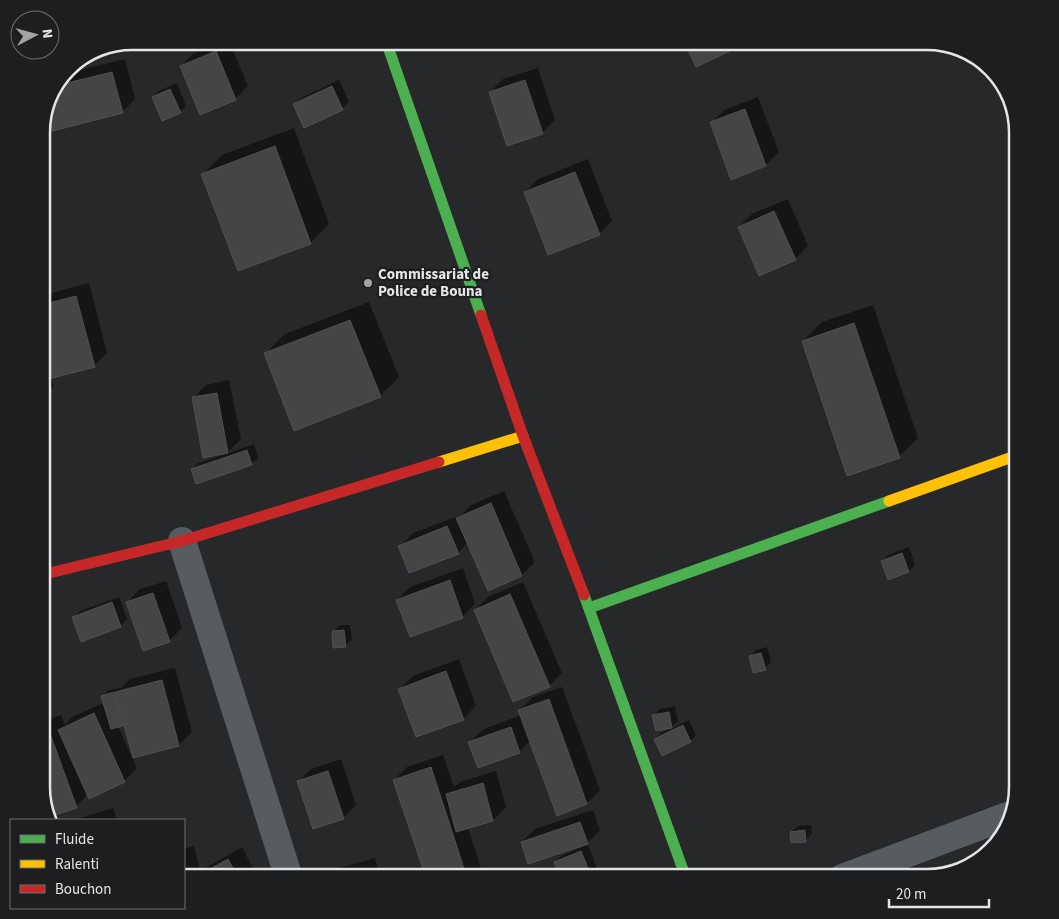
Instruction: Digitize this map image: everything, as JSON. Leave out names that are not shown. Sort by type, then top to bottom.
[{"type":"street","points":[[389,50],[523,436],[589,608],[683,869]]},
{"type":"street","points":[[50,573],[182,541],[523,436]]},
{"type":"street","points":[[589,608],[1009,458]]},
{"type":"street","points":[[182,541],[286,869]]},
{"type":"street","points":[[866,869],[1003,818]]},
{"type":"building","points":[[688,50],[732,50],[696,67]]},
{"type":"building","points":[[216,51],[236,100],[200,115],[180,66]]},
{"type":"building","points":[[112,72],[123,113],[50,132],[53,111],[58,96],[66,83]]},
{"type":"building","points":[[525,80],[543,134],[507,146],[489,92]]},
{"type":"building","points":[[332,86],[343,110],[304,128],[293,104]]},
{"type":"building","points":[[170,89],[181,113],[162,121],[152,97]]},
{"type":"building","points":[[745,109],[766,166],[731,180],[710,122]]},
{"type":"building","points":[[275,146],[311,244],[238,271],[201,174]]},
{"type":"building","points":[[575,172],[600,235],[548,255],[524,192]]},
{"type":"building","points":[[774,211],[796,260],[759,276],[738,227]]},
{"type":"building","points":[[76,296],[95,367],[50,379],[50,303]]},
{"type":"building","points":[[350,320],[381,397],[294,431],[264,353]]},
{"type":"building","points":[[854,323],[900,458],[847,476],[802,341]]},
{"type":"building","points":[[217,393],[228,453],[203,458],[192,397]]},
{"type":"building","points":[[247,450],[252,465],[196,484],[191,469]]},
{"type":"building","points":[[491,503],[522,576],[488,591],[456,518]]},
{"type":"building","points":[[447,526],[459,554],[409,573],[398,546]]},
{"type":"building","points":[[902,553],[909,572],[888,580],[881,561]]},
{"type":"building","points":[[450,580],[463,618],[410,637],[396,600]]},
{"type":"building","points":[[153,593],[170,642],[143,651],[126,602]]},
{"type":"building","points":[[510,594],[550,687],[513,702],[474,610]]},
{"type":"building","points":[[112,602],[121,627],[81,642],[72,617]]},
{"type":"building","points":[[344,630],[346,647],[333,648],[332,631]]},
{"type":"building","points":[[761,653],[766,670],[753,673],[749,656]]},
{"type":"building","points":[[446,671],[464,720],[416,737],[398,689]]},
{"type":"building","points":[[162,680],[179,746],[133,758],[115,692]]},
{"type":"building","points":[[114,692],[123,726],[111,729],[101,696]]},
{"type":"building","points":[[549,699],[587,804],[557,816],[518,710]]},
{"type":"building","points":[[669,712],[672,728],[656,731],[652,715]]},
{"type":"building","points":[[94,713],[125,782],[89,799],[58,730]]},
{"type":"building","points":[[683,725],[691,742],[662,756],[654,739]]},
{"type":"building","points":[[511,727],[520,753],[478,768],[468,742]]},
{"type":"building","points":[[50,734],[77,808],[55,815],[50,792]]},
{"type":"building","points":[[431,767],[464,869],[423,869],[393,780]]},
{"type":"building","points":[[328,771],[344,819],[313,829],[297,781]]},
{"type":"building","points":[[483,783],[493,821],[456,832],[446,794]]},
{"type":"building","points":[[580,822],[588,844],[528,864],[521,842]]},
{"type":"building","points":[[805,830],[806,842],[791,843],[790,832]]},
{"type":"building","points":[[581,851],[588,869],[557,869],[554,862]]},
{"type":"building","points":[[228,859],[233,869],[210,869]]},
{"type":"traffic: fast","points":[[389,50],[481,315]]},
{"type":"traffic: fast","points":[[589,608],[889,501]]},
{"type":"traffic: fast","points":[[584,595],[683,869]]},
{"type":"traffic: slow","points":[[439,462],[523,436]]},
{"type":"traffic: slow","points":[[889,501],[1009,458]]},
{"type":"traffic: jam","points":[[481,315],[523,436],[584,595]]},
{"type":"traffic: jam","points":[[50,573],[182,541],[439,462]]},
{"type":"place","name":"Commissariat de Police de Bouna","points":[[368,283]]}]
